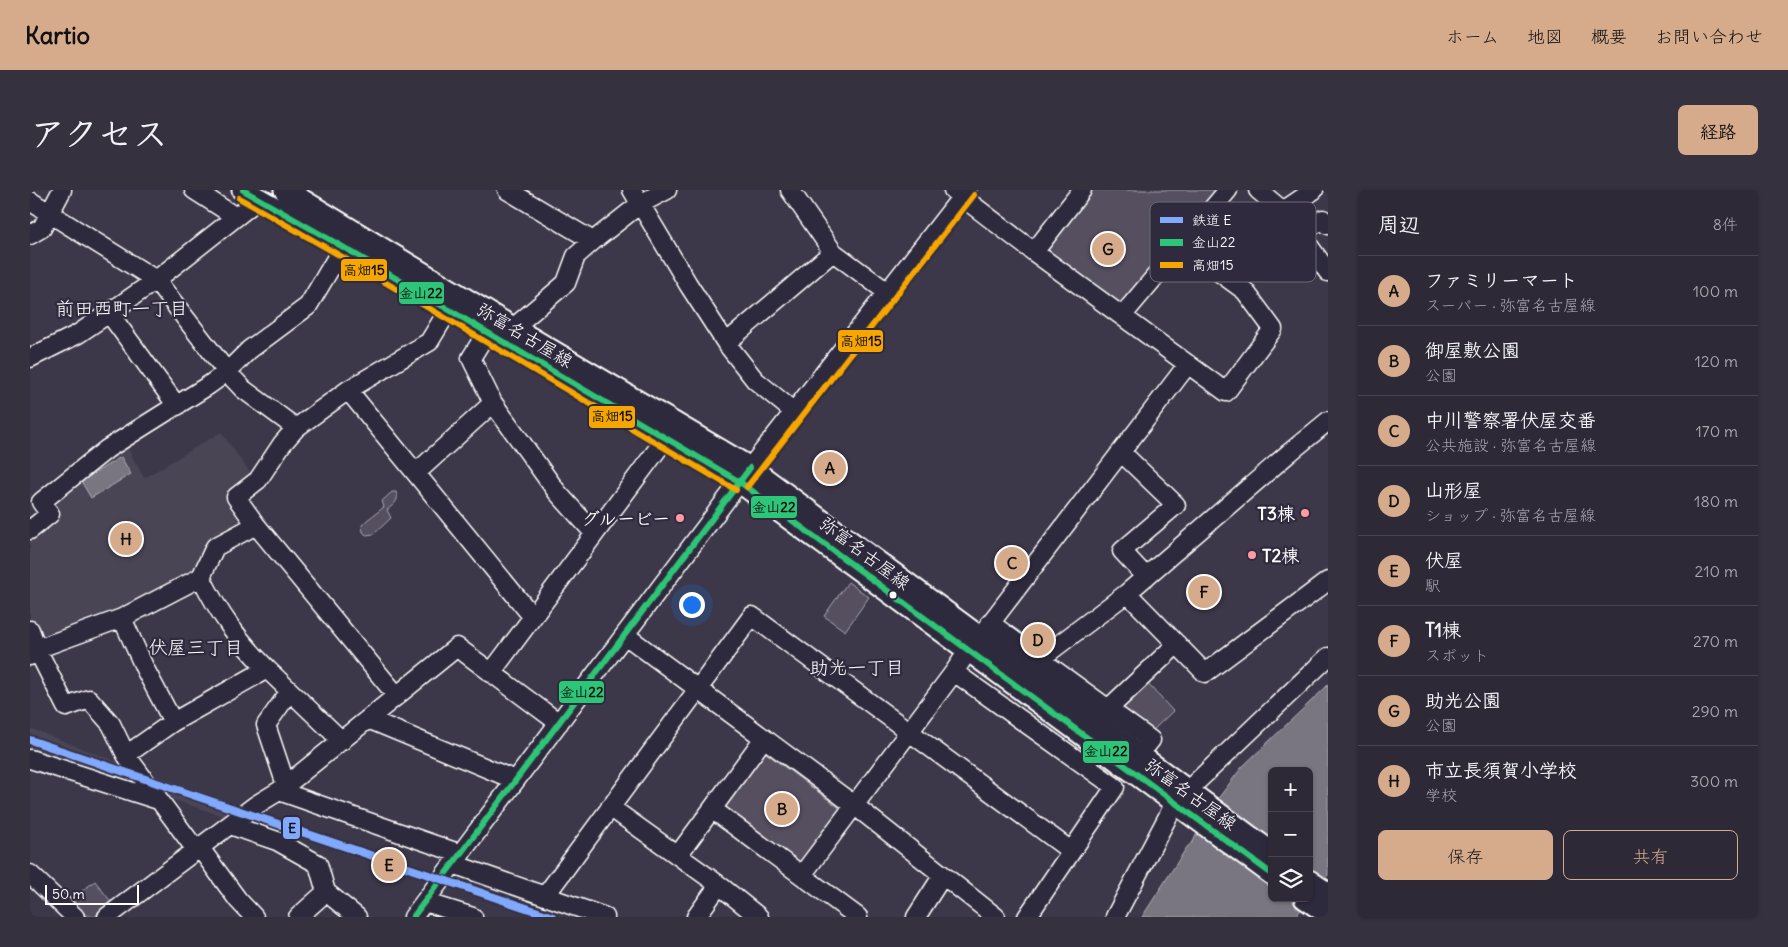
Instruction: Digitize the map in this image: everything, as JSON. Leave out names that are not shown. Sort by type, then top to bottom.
[{"type":"main road","name":"弥富名古屋線","points":[[284,190],[513,328],[745,475],[979,637],[1190,803],[1268,871]]},
{"type":"main road","name":"弥富名古屋線","points":[[251,195],[343,246],[666,438],[745,475]]},
{"type":"main road","name":"弥富名古屋線","points":[[1190,803],[1268,851]]},
{"type":"main road","points":[[1313,888],[1321,901]]},
{"type":"street","points":[[30,235],[42,228],[62,190]]},
{"type":"street","points":[[194,190],[236,217]]},
{"type":"street","points":[[507,190],[593,240]]},
{"type":"street","points":[[513,328],[566,283],[576,256],[636,197],[666,190]]},
{"type":"street","points":[[790,190],[833,252],[887,292]]},
{"type":"street","points":[[1034,252],[1082,190]]},
{"type":"street","points":[[1218,202],[1228,190]]},
{"type":"street","points":[[1258,190],[1272,202]]},
{"type":"street","points":[[1296,202],[1314,190]]},
{"type":"street","points":[[413,917],[624,635],[887,292],[960,193],[1034,252],[1226,392],[1273,328],[1245,291],[1233,282]]},
{"type":"street","points":[[30,358],[78,334],[156,280],[236,217],[251,195]]},
{"type":"street","points":[[636,197],[726,343],[755,380],[794,412]]},
{"type":"street","points":[[30,201],[156,280],[242,389],[296,428]]},
{"type":"street","points":[[1316,223],[1323,219],[1328,226]]},
{"type":"street","points":[[30,530],[50,514],[41,502],[107,449],[209,386],[227,372],[249,350],[308,306],[343,246]]},
{"type":"street","points":[[726,343],[833,252]]},
{"type":"street","points":[[1316,256],[1328,272]]},
{"type":"street","points":[[1122,316],[1151,282]]},
{"type":"street","points":[[397,696],[256,525],[236,497],[258,480],[282,444],[296,428],[348,390],[428,342],[449,309]]},
{"type":"street","points":[[109,313],[177,406]]},
{"type":"street","points":[[487,332],[471,358],[492,403],[557,492],[594,533]]},
{"type":"street","points":[[802,876],[979,637],[1188,364]]},
{"type":"street","points":[[348,390],[532,616]]},
{"type":"street","points":[[416,473],[492,403]]},
{"type":"street","points":[[1040,659],[1128,593],[1281,459],[1328,421]]},
{"type":"street","points":[[491,672],[666,438]]},
{"type":"street","points":[[1121,452],[1176,505],[1122,551],[1146,577]]},
{"type":"street","points":[[34,653],[122,618],[201,577],[215,547],[256,525]]},
{"type":"street","points":[[201,577],[216,607],[245,648],[342,741]]},
{"type":"street","points":[[1128,593],[1205,674],[1328,581]]},
{"type":"street","points":[[545,896],[752,616],[1072,851]]},
{"type":"street","points":[[122,618],[145,670],[173,722]]},
{"type":"street","points":[[30,630],[34,653],[66,707],[89,699],[111,724],[126,756],[158,800],[238,900],[254,917]]},
{"type":"street","points":[[624,635],[854,805],[996,917]]},
{"type":"street","points":[[979,637],[1040,659],[1151,740],[1147,745]]},
{"type":"street","points":[[1108,709],[1177,644]]},
{"type":"street","points":[[108,917],[127,912],[198,849],[256,804],[282,788],[457,647],[558,723]]},
{"type":"street","points":[[1115,917],[1190,803],[1328,657]]},
{"type":"street","points":[[126,756],[173,722],[267,669]]},
{"type":"street","points":[[954,672],[1116,785],[1026,917]]},
{"type":"street","points":[[282,788],[266,726],[290,691]]},
{"type":"street","points":[[368,719],[515,780]]},
{"type":"street","points":[[678,856],[764,738]]},
{"type":"street","points":[[30,759],[158,800]]},
{"type":"street","points":[[282,788],[545,896],[606,917]]},
{"type":"street","points":[[610,808],[719,885],[760,917]]},
{"type":"street","points":[[712,809],[858,917]]},
{"type":"street","points":[[230,825],[277,841],[318,864],[326,892],[357,917]]},
{"type":"street","points":[[916,917],[942,875]]},
{"type":"street","points":[[33,882],[75,917]]},
{"type":"street","points":[[696,917],[719,885]]},
{"type":"street","points":[[298,917],[326,892]]},
{"type":"street","points":[[425,902],[474,917]]},
{"type":"shaded area","points":[[1089,190],[1219,190],[1209,202],[1150,202],[1150,274],[1125,304],[1118,306],[1046,253],[1045,246]]},
{"type":"shaded area","points":[[221,432],[254,478],[231,494],[250,520],[200,567],[119,611],[42,639],[38,638],[30,617],[30,534],[47,506],[124,441],[144,478]]},
{"type":"shaded area","points":[[121,457],[131,474],[91,498],[81,481]]},
{"type":"shaded area","points":[[392,492],[396,492],[397,498],[396,502],[387,510],[391,518],[374,534],[366,535],[363,532],[362,525],[384,507],[382,501]]},
{"type":"shaded area","points":[[848,582],[869,597],[845,631],[824,616]]},
{"type":"shaded area","points":[[1146,682],[1173,711],[1151,732],[1118,708]]},
{"type":"shaded area","points":[[1328,685],[1328,875],[1313,892],[1313,767],[1268,767],[1268,902],[1305,902],[1296,917],[1142,917],[1187,847],[1193,842],[1204,817],[1242,767]]},
{"type":"shaded area","points":[[30,728],[125,765],[135,786],[30,756]]},
{"type":"shaded area","points":[[766,753],[842,810],[800,866],[723,809],[761,754]]},
{"type":"shaded area","points":[[143,771],[240,805],[226,817],[161,796]]},
{"type":"shaded area","points":[[95,881],[112,903],[94,917],[84,915],[69,901]]},
{"type":"rail line","name":"E","points":[[30,740],[553,917]]},
{"type":"transit line","name":"金山22","points":[[243,190],[343,247],[740,482],[1268,871]]},
{"type":"transit line","name":"高畑15","points":[[747,487],[974,195]]},
{"type":"transit line","name":"高畑15","points":[[239,198],[339,255],[736,490]]},
{"type":"transit line","name":"金山22","points":[[413,917],[750,468]]},
{"type":"place","name":"助光公園","points":[[1108,249]]},
{"type":"place","name":"ファミリーマート","points":[[830,468]]},
{"type":"place","name":"T3棟","points":[[1305,513]]},
{"type":"place","name":"グルービー","points":[[680,518]]},
{"type":"place","name":"市立長須賀小学校","points":[[126,539]]},
{"type":"place","name":"T2棟","points":[[1252,555]]},
{"type":"place","name":"中川警察署伏屋交番","points":[[1012,563]]},
{"type":"place","name":"T1棟","points":[[1204,592]]},
{"type":"place","name":"山形屋","points":[[1038,640]]},
{"type":"place","name":"御屋敷公園","points":[[782,809]]},
{"type":"place","name":"伏屋","points":[[389,865]]},
{"type":"district","name":"前田西町一丁目","points":[[122,308]]},
{"type":"district","name":"伏屋三丁目","points":[[196,647]]},
{"type":"district","name":"助光一丁目","points":[[857,667]]}]
